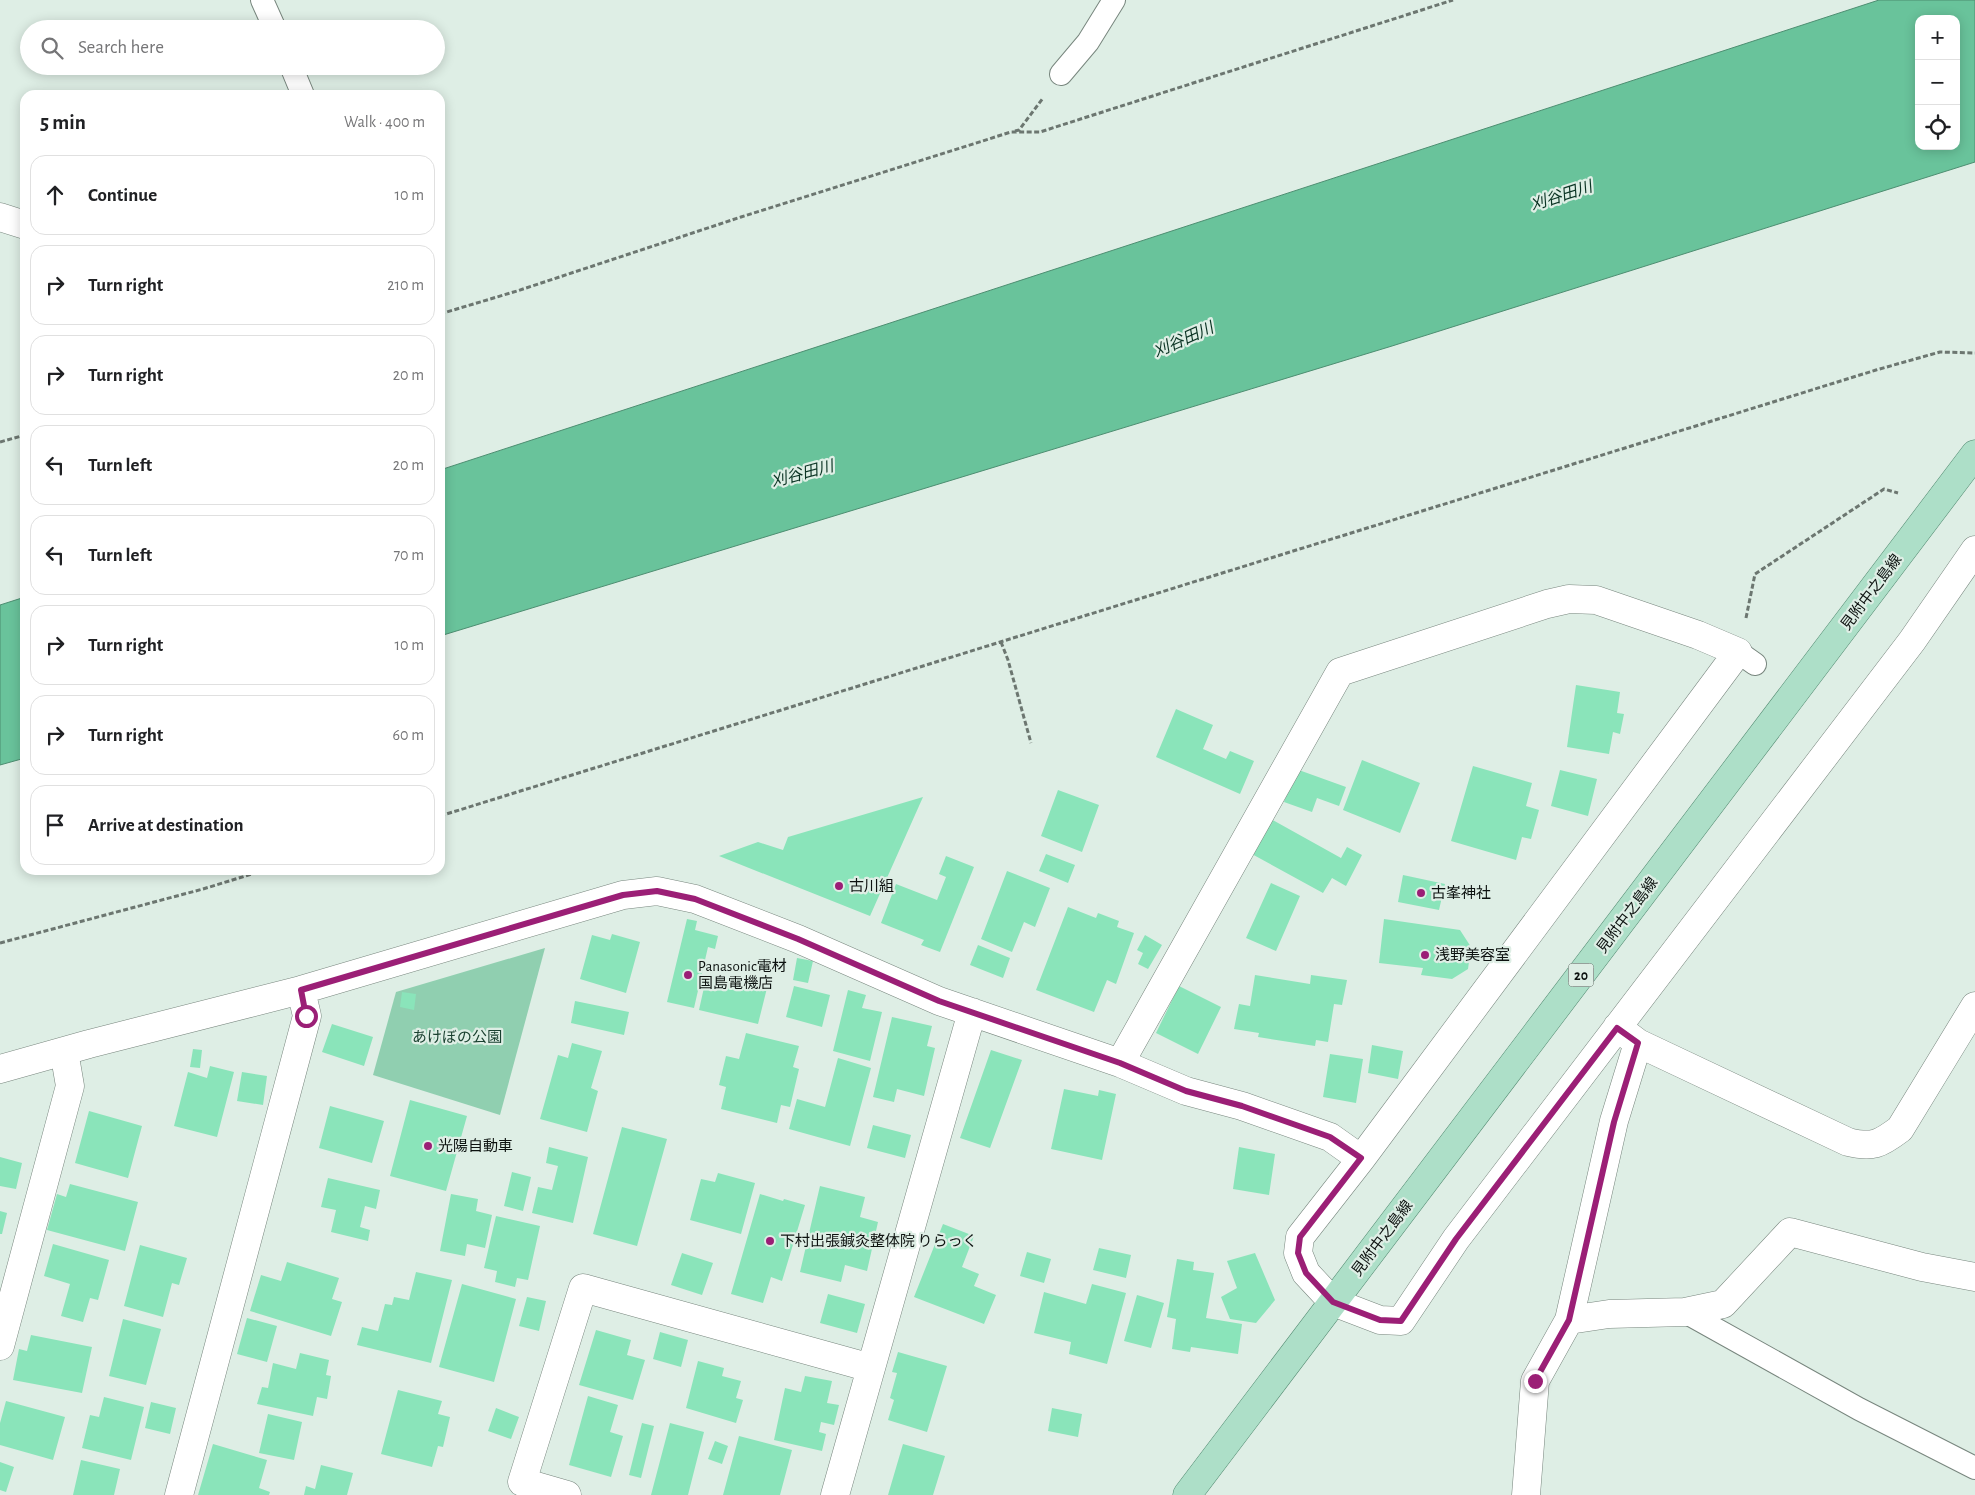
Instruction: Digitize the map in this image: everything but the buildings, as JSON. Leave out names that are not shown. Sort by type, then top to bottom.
[{"type":"main road","name":"見附中之島線","points":[[1187,1495],[1975,454]]},
{"type":"street","points":[[0,217],[20,223]]},
{"type":"street","points":[[1120,1063],[1340,672],[1547,604],[1569,600],[1596,600],[1698,635],[1747,658],[1300,1237],[1298,1253],[1306,1273],[1333,1302],[1380,1320],[1401,1321],[1456,1239],[1627,1035],[1838,725],[1912,641],[1975,550]]},
{"type":"street","points":[[0,1069],[301,990],[623,895],[657,891],[695,899],[798,939],[939,1001],[1120,1063],[1186,1091],[1242,1106],[1330,1137],[1361,1158]]},
{"type":"street","points":[[179,1495],[306,1016],[301,990]]},
{"type":"street","points":[[1627,1035],[1848,1142],[1866,1146],[1884,1140],[1900,1129],[1975,1006]]},
{"type":"street","points":[[835,1495],[972,1012]]},
{"type":"street","points":[[1526,1495],[1535,1381],[1569,1320],[1614,1122],[1627,1035]]},
{"type":"street","points":[[0,1346],[70,1086],[64,1051]]},
{"type":"street","points":[[1569,1320],[1609,1314],[1685,1312],[1723,1304],[1790,1232],[1922,1267],[1975,1277]]},
{"type":"street","points":[[567,1495],[522,1482],[583,1288],[871,1368]]},
{"type":"lane","points":[[262,0],[271,20]]},
{"type":"lane","points":[[1061,74],[1088,42],[1114,0]]},
{"type":"lane","points":[[295,75],[301,90]]},
{"type":"lane","points":[[1685,1312],[1859,1409],[1975,1468]]},
{"type":"path","points":[[1011,132],[1040,132],[1452,0]]},
{"type":"path","points":[[445,313],[1019,130],[1061,74]]},
{"type":"path","points":[[445,814],[1876,370],[1940,352],[1975,353]]},
{"type":"path","points":[[0,442],[20,436]]},
{"type":"path","points":[[1747,658],[1755,574],[1884,489],[1898,493]]},
{"type":"path","points":[[1002,642],[1031,743]]},
{"type":"path","points":[[0,943],[249,875]]},
{"type":"green space","name":"あけぼの公園","points":[[545,948],[500,1115],[373,1075],[396,992]]},
{"type":"water","name":"刈谷田川","points":[[1879,0],[1975,0],[1975,162],[1392,346],[445,634],[445,468]]},
{"type":"water","points":[[20,599],[20,759],[0,765],[0,605]]},
{"type":"place","name":"古川組","points":[[839,886]]},
{"type":"place","name":"古峯神社","points":[[1421,893]]},
{"type":"place","name":"浅野美容室","points":[[1425,955]]},
{"type":"place","name":"Panasonic電材 国島電機店","points":[[688,975]]},
{"type":"place","name":"光陽自動車","points":[[428,1146]]},
{"type":"place","name":"下村出張鍼灸整体院 りらっく","points":[[770,1241]]},
{"type":"route","points":[[306,1016],[301,990],[623,895],[657,891],[695,899],[798,939],[939,1001],[1120,1063],[1186,1091],[1242,1106],[1330,1137],[1361,1158],[1300,1237],[1298,1253],[1308,1276],[1333,1302],[1380,1320],[1401,1321],[1456,1239],[1617,1028],[1638,1043],[1614,1122],[1569,1320],[1535,1381]]}]
